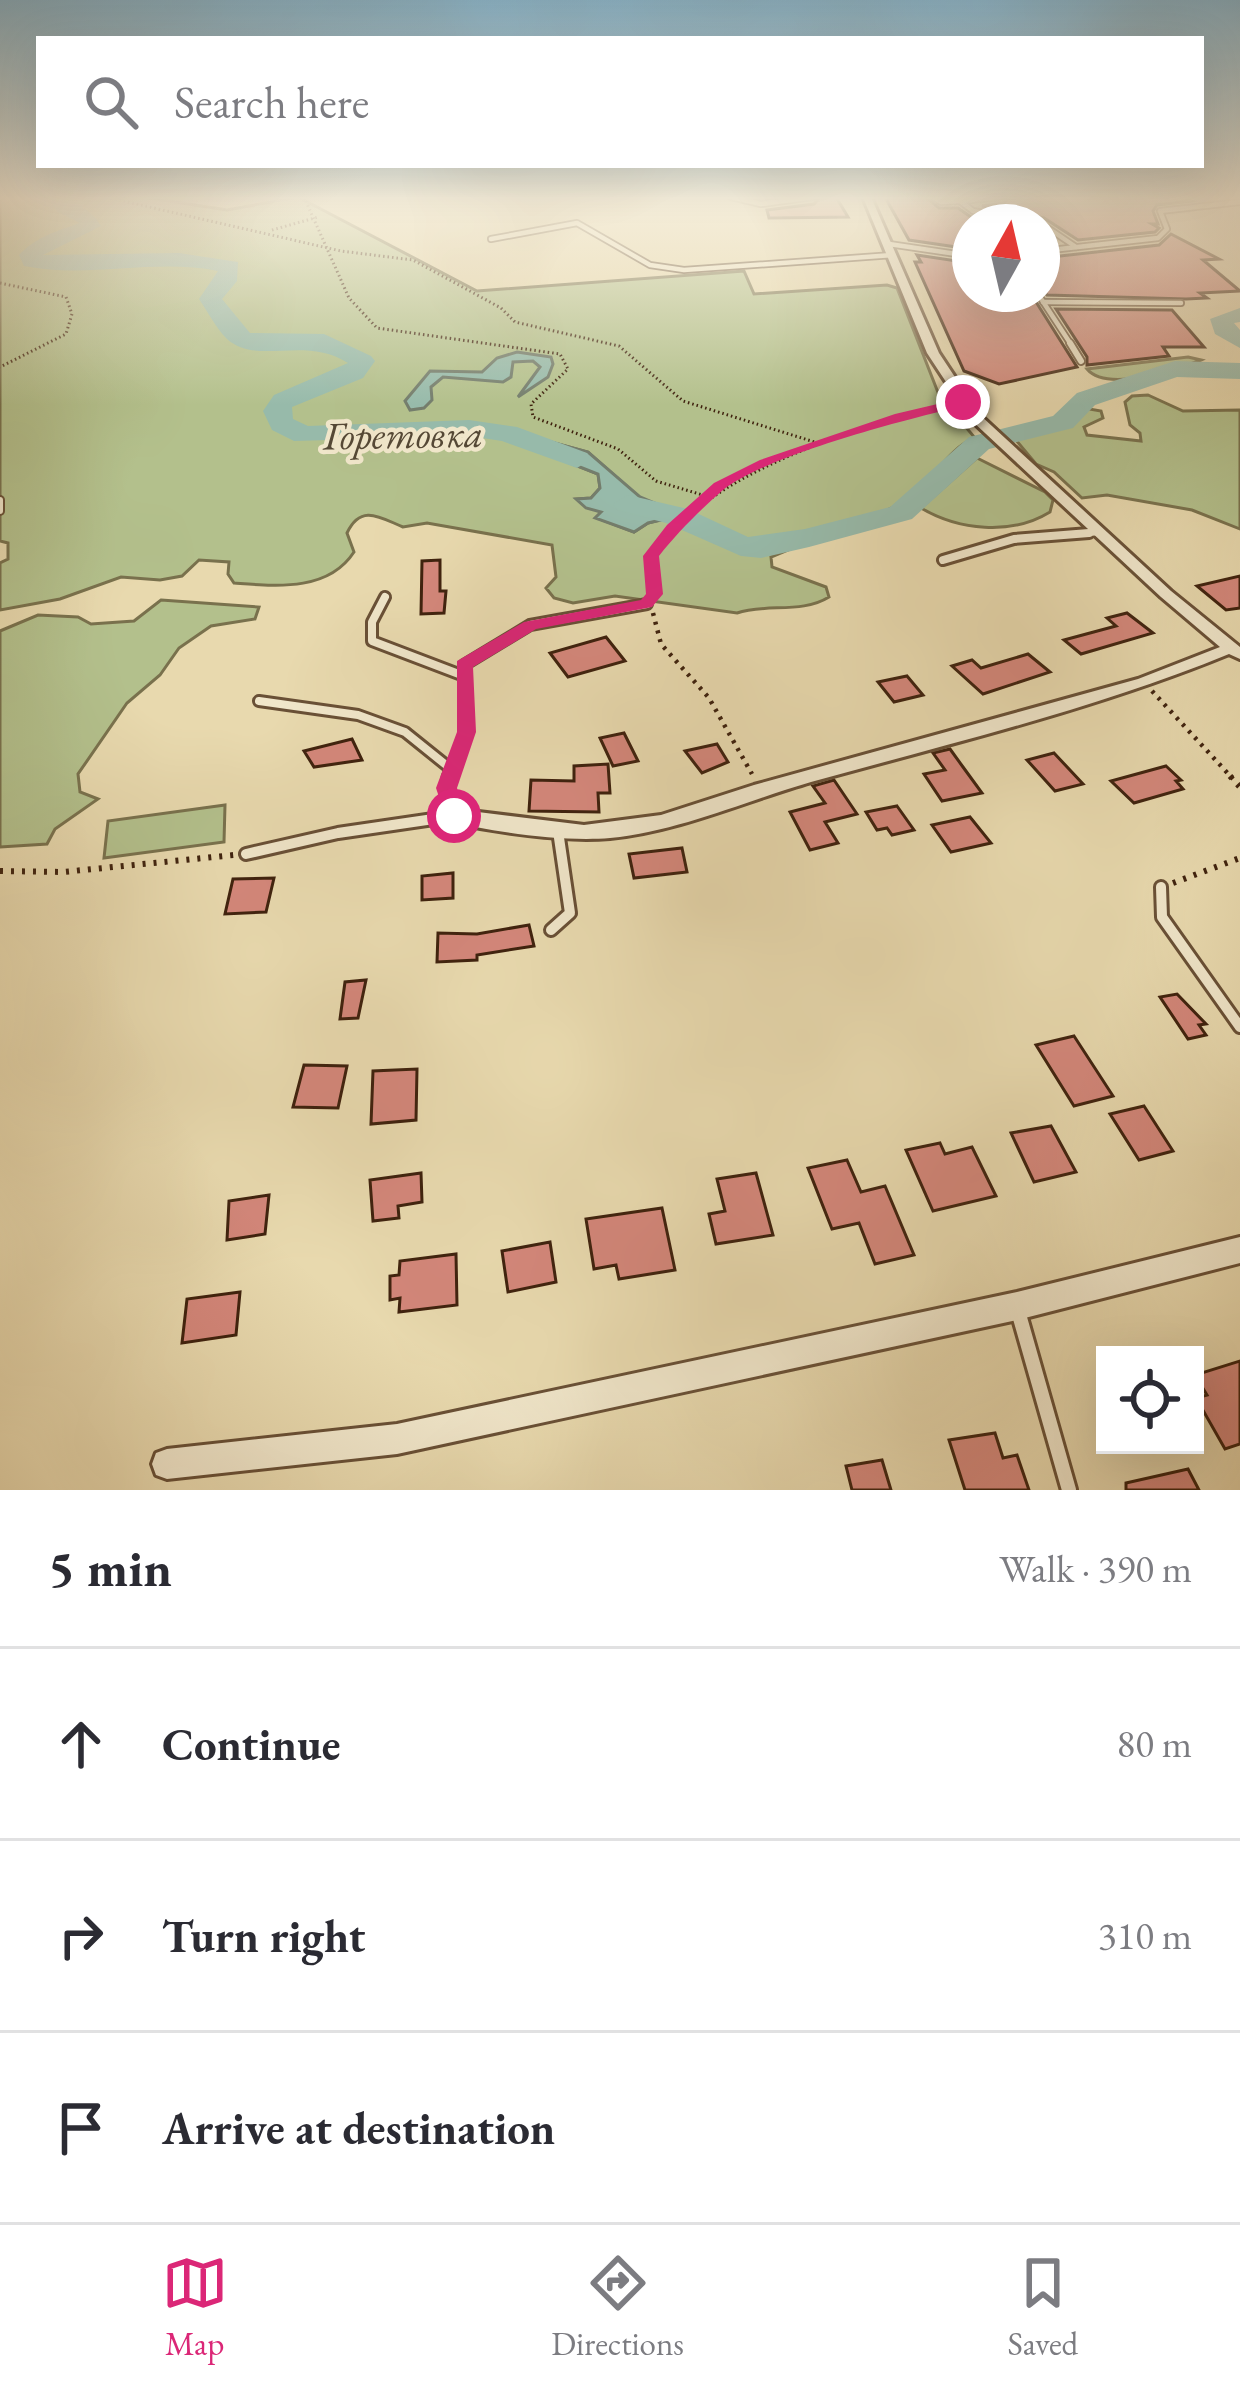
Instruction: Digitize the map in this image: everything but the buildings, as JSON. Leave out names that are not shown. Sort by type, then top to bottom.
[{"type":"street","points":[[454,816],[558,831],[632,828],[1144,683],[1237,650],[1100,532],[963,402],[933,353],[898,267]]},
{"type":"street","points":[[167,1464],[397,1439],[1017,1306],[1240,1250]]},
{"type":"lane","points":[[660,267],[720,267]]},
{"type":"lane","points":[[1060,299],[1181,303]]},
{"type":"lane","points":[[1050,312],[1081,362]]},
{"type":"lane","points":[[0,500],[0,511]]},
{"type":"lane","points":[[943,560],[1014,539],[1100,532]]},
{"type":"lane","points":[[385,597],[372,622],[372,640],[464,676]]},
{"type":"lane","points":[[246,854],[338,833],[454,816],[446,788],[466,732],[464,665],[530,625],[646,604]]},
{"type":"lane","points":[[259,701],[358,715],[405,732],[451,769]]},
{"type":"lane","points":[[551,930],[570,913],[558,831]]},
{"type":"lane","points":[[1161,887],[1162,917],[1240,1027]]},
{"type":"lane","points":[[1017,1306],[1069,1490]]},
{"type":"path","points":[[340,267],[347,296],[371,316],[377,328],[560,354],[568,369],[531,404],[533,417],[619,448],[656,481],[707,496]]},
{"type":"path","points":[[425,267],[501,308],[515,322],[620,346],[683,401],[821,444]]},
{"type":"path","points":[[0,283],[65,297],[72,314],[67,334],[0,367]]},
{"type":"path","points":[[761,790],[709,698],[661,644],[658,621],[646,604],[654,594],[651,556],[707,496],[765,464],[899,416],[963,402]]},
{"type":"path","points":[[1144,683],[1240,787]]},
{"type":"path","points":[[0,872],[63,872],[246,854]]},
{"type":"path","points":[[1161,887],[1240,857]]},
{"type":"green space","points":[[0,267],[430,267],[477,291],[744,271],[754,294],[887,285],[897,288],[939,395],[975,438],[956,450],[903,502],[866,518],[800,535],[800,545],[771,557],[772,567],[826,587],[829,597],[796,607],[737,613],[615,596],[573,603],[554,598],[546,588],[556,577],[552,545],[427,523],[403,527],[372,515],[359,518],[347,533],[354,552],[343,565],[316,580],[284,585],[234,583],[228,574],[229,562],[199,560],[182,576],[160,580],[121,577],[60,599],[0,610],[0,563],[8,559],[8,543],[0,541]],"holes":[[[532,437],[588,452],[640,498],[680,515],[634,532],[597,518],[602,513],[578,499],[591,498],[600,488],[598,474],[530,447]]]},
{"type":"green space","points":[[1188,357],[1201,360],[1141,377],[1109,379],[1087,369]]},
{"type":"green space","points":[[1148,395],[1183,411],[1240,410],[1240,529],[1192,510],[1107,495],[1082,498],[1054,472],[1036,464],[1015,439],[1022,433],[1040,434],[1084,408],[1101,411],[1103,418],[1084,427],[1087,435],[1141,441],[1140,433],[1130,425],[1125,402],[1132,396]]},
{"type":"green space","points":[[977,458],[1045,492],[1053,500],[1050,512],[1019,525],[985,527],[951,521],[921,508]]},
{"type":"green space","points":[[161,600],[259,607],[255,619],[211,626],[179,648],[160,675],[127,703],[78,774],[80,792],[98,799],[55,829],[47,844],[0,847],[0,631],[38,615],[78,617],[91,624],[134,621]]},
{"type":"green space","points":[[225,805],[224,842],[104,858],[108,821]]},
{"type":"shaded area","points":[[517,352],[551,357],[553,364],[548,377],[518,397],[540,367],[533,361],[513,362],[511,377],[503,382],[443,377],[431,387],[432,400],[424,408],[410,410],[405,401],[430,371],[482,372],[497,358]]},
{"type":"shaded area","points":[[529,436],[588,452],[640,497],[683,515],[648,523],[634,532],[595,518],[601,512],[576,499],[591,498],[600,488],[598,474],[529,447]]},
{"type":"waterway","name":"Горетовка","points":[[228,267],[226,281],[210,299],[241,338],[264,344],[324,342],[362,361],[354,373],[283,401],[276,411],[282,424],[304,435],[469,428],[507,433],[577,459]]},
{"type":"waterway","name":"Горетовка","points":[[1240,315],[1222,319],[1223,329],[1240,341]]},
{"type":"waterway","name":"Горетовка","points":[[628,504],[677,516],[741,546],[761,548],[809,538],[901,513],[979,443],[1063,422],[1086,399],[1175,369],[1240,371]]},
{"type":"route","points":[[454,816],[446,788],[466,732],[464,665],[530,625],[646,604],[654,594],[651,556],[673,528],[720,486],[765,464],[899,416],[963,402]]}]
